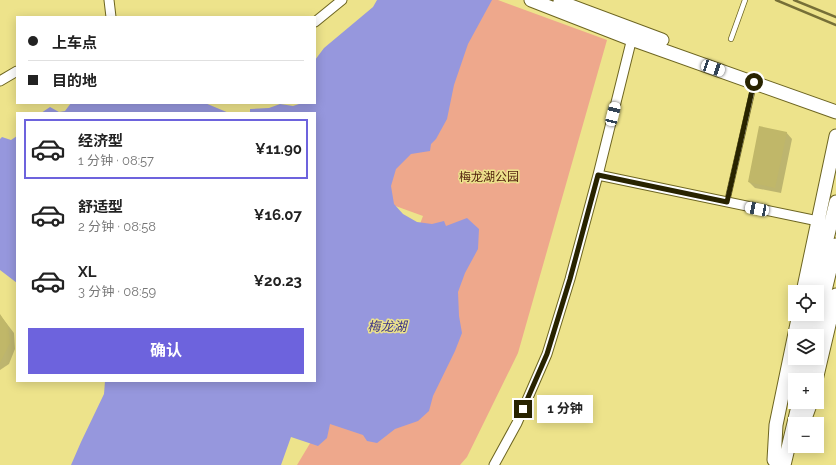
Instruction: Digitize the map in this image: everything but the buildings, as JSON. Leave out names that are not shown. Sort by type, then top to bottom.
[{"type":"main road","points":[[531,0],[836,105]]},
{"type":"main road","points":[[556,0],[633,34],[754,82],[836,112]]},
{"type":"main road","points":[[804,285],[836,136]]},
{"type":"main road","points":[[816,285],[836,202]]},
{"type":"main road","points":[[816,329],[836,245]]},
{"type":"main road","points":[[818,373],[836,294]]},
{"type":"main road","points":[[777,463],[776,425],[798,321]]},
{"type":"main road","points":[[777,463],[783,427],[797,365]]},
{"type":"main road","points":[[777,463],[788,448]]},
{"type":"street","points":[[109,0],[110,16]]},
{"type":"street","points":[[316,21],[342,0]]},
{"type":"street","points":[[495,464],[517,423],[547,354],[570,279],[598,175],[633,34]]},
{"type":"street","points":[[0,81],[16,72]]},
{"type":"street","points":[[598,175],[818,221]]},
{"type":"lane","points":[[731,39],[745,0]]},
{"type":"lane","points":[[727,202],[754,82]]},
{"type":"green space","name":"梅龙湖公园","points":[[479,0],[498,0],[607,40],[518,353],[467,457],[460,465],[297,465],[327,415],[401,274],[423,216],[390,204],[382,180]]},
{"type":"water","name":"梅龙湖","points":[[377,0],[492,0],[468,44],[454,85],[447,119],[436,139],[431,144],[430,151],[411,154],[396,169],[391,186],[394,204],[403,214],[417,222],[432,224],[444,221],[446,226],[467,218],[479,229],[478,249],[465,273],[458,292],[459,316],[462,333],[433,396],[429,411],[418,421],[395,429],[377,443],[367,441],[363,435],[330,424],[327,438],[318,446],[291,437],[281,465],[71,465],[104,394],[105,382],[316,382],[316,112],[250,112],[250,109],[269,108],[280,104],[293,106],[299,104],[316,104],[316,59],[324,48],[373,7]]},
{"type":"water","points":[[70,104],[207,104],[227,112],[59,112],[65,111]]},
{"type":"water","points":[[50,107],[59,112],[42,112]]},
{"type":"water","points":[[2,137],[11,140],[16,137],[16,282],[0,270],[0,139]]},
{"type":"railway","points":[[776,0],[836,25]]},
{"type":"railway","points":[[794,0],[836,17]]},
{"type":"route","points":[[523,409],[547,354],[570,279],[598,175],[727,202],[754,82]]}]
